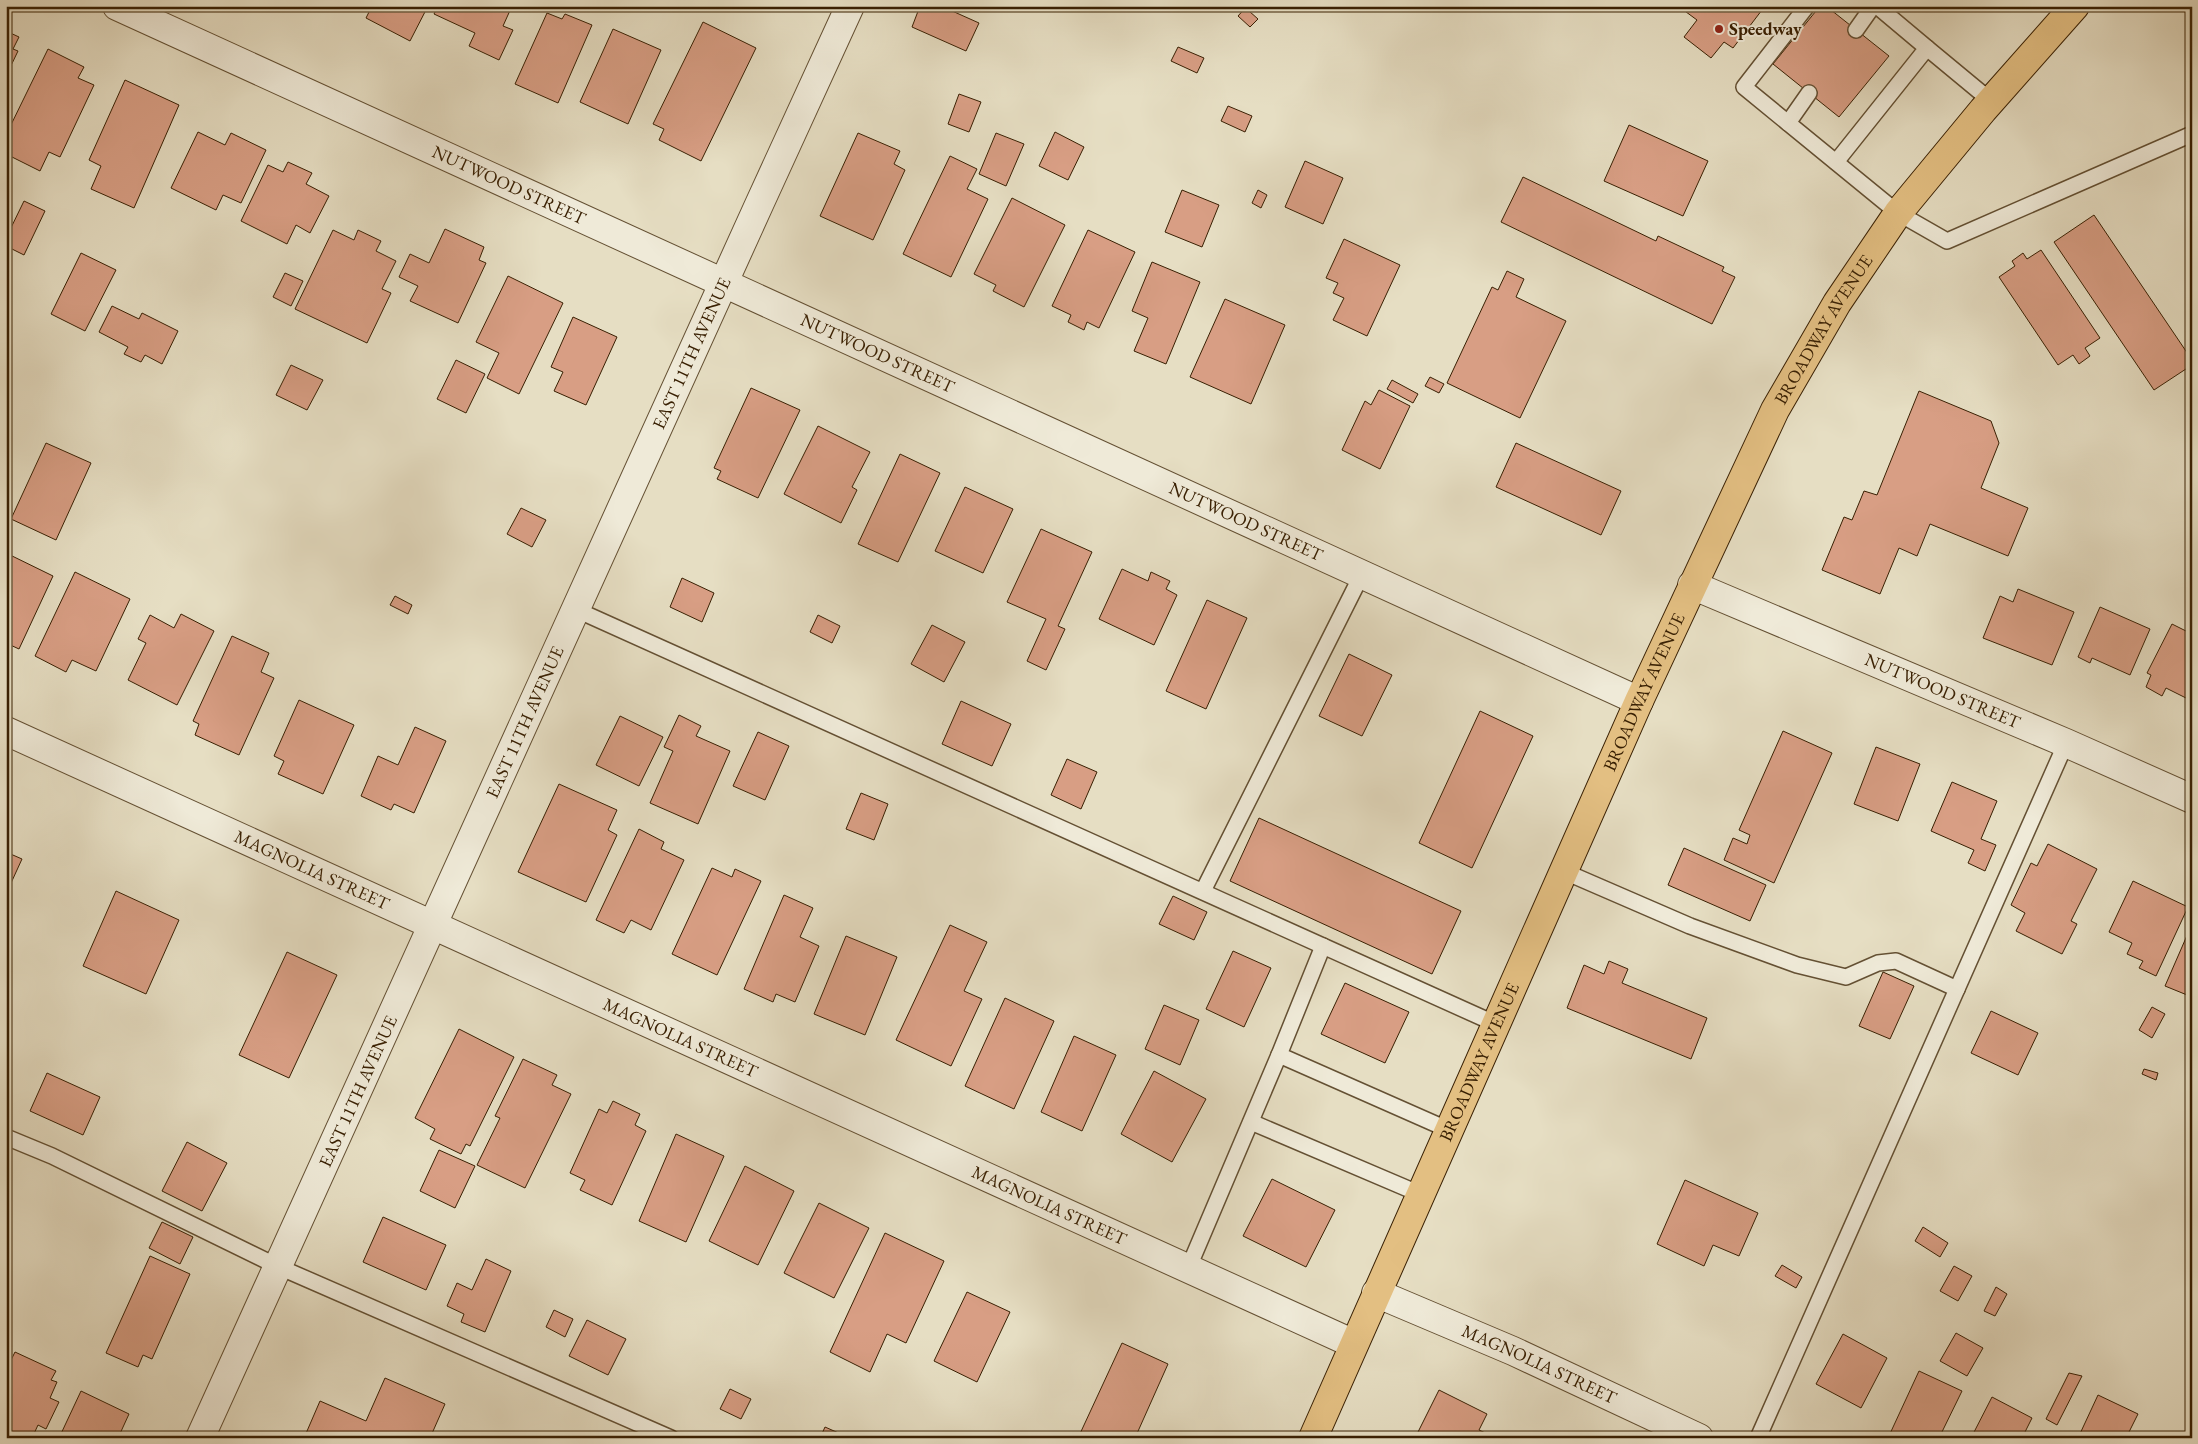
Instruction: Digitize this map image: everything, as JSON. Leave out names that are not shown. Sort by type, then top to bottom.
[{"type":"main road","name":"BROADWAY AVENUE","points":[[1313,1438],[1639,701],[1748,464],[1804,356],[1871,250],[1898,213],[2075,6]]},
{"type":"street","name":"NUTWOOD STREET","points":[[117,6],[1639,701]]},
{"type":"street","name":"EAST 11TH AVENUE","points":[[200,1438],[434,927],[850,6]]},
{"type":"street","name":"NUTWOOD STREET","points":[[1692,585],[2066,743],[2192,799]]},
{"type":"street","name":"MAGNOLIA STREET","points":[[6,731],[1354,1344]]},
{"type":"street","name":"MAGNOLIA STREET","points":[[1376,1293],[1513,1351],[1699,1438]]},
{"type":"lane","points":[[1807,6],[1744,86],[1898,213],[1947,241],[2192,134]]},
{"type":"lane","points":[[1856,30],[1875,6],[1992,101]]},
{"type":"lane","points":[[1836,162],[1927,48]]},
{"type":"lane","points":[[1788,123],[1809,93]]},
{"type":"lane","points":[[1203,891],[1362,574]]},
{"type":"lane","points":[[576,610],[1496,1024]]},
{"type":"lane","points":[[1758,1438],[2066,743]]},
{"type":"lane","points":[[1564,871],[1690,926],[1797,965],[1846,977],[1878,963],[1896,961],[1957,989]]},
{"type":"lane","points":[[1188,1269],[1323,946]]},
{"type":"lane","points":[[1279,1055],[1449,1130]]},
{"type":"lane","points":[[1251,1122],[1420,1194]]},
{"type":"lane","points":[[6,1137],[52,1156],[279,1266],[671,1438]]},
{"type":"building","points":[[372,6],[428,6],[410,41],[366,18]]},
{"type":"building","points":[[438,6],[512,6],[503,26],[513,30],[499,60],[469,46],[475,33],[434,14]]},
{"type":"building","points":[[920,6],[941,6],[979,23],[966,51],[912,27]]},
{"type":"building","points":[[1247,6],[1253,6],[1249,11],[1258,19],[1250,27],[1238,16]]},
{"type":"building","name":"Speedway","points":[[1678,6],[1765,6],[1733,48],[1724,42],[1711,58],[1684,37],[1697,20]]},
{"type":"building","name":"Speedway","points":[[1820,6],[1826,6],[1889,56],[1839,117],[1773,64]]},
{"type":"building","points":[[547,13],[562,19],[565,14],[592,25],[558,103],[515,84]]},
{"type":"building","points":[[703,22],[756,48],[701,161],[659,140],[664,129],[653,124]]},
{"type":"building","points":[[613,29],[661,50],[628,124],[580,102]]},
{"type":"building","points":[[6,31],[19,37],[13,49],[18,51],[6,76]]},
{"type":"building","points":[[1178,47],[1204,58],[1197,73],[1171,61]]},
{"type":"building","points":[[48,49],[84,67],[78,78],[94,85],[60,157],[49,152],[40,171],[6,154],[6,135]]},
{"type":"building","points":[[125,80],[179,105],[134,208],[91,189],[101,166],[89,160]]},
{"type":"building","points":[[959,94],[981,102],[969,132],[948,124]]},
{"type":"building","points":[[1228,106],[1252,116],[1245,132],[1221,121]]},
{"type":"building","points":[[1629,125],[1708,161],[1683,216],[1604,181]]},
{"type":"building","points":[[198,132],[225,145],[231,133],[266,150],[241,203],[223,195],[216,210],[171,188]]},
{"type":"building","points":[[1055,132],[1084,147],[1068,180],[1039,166]]},
{"type":"building","points":[[858,133],[900,151],[894,164],[905,170],[873,240],[820,216]]},
{"type":"building","points":[[996,133],[1024,144],[1006,186],[979,174]]},
{"type":"building","points":[[950,156],[977,169],[967,189],[988,199],[951,277],[903,254]]},
{"type":"building","points":[[1305,161],[1343,178],[1323,224],[1285,207]]},
{"type":"building","points":[[288,162],[312,173],[306,184],[329,196],[310,233],[296,225],[287,244],[241,221],[268,165],[283,172]]},
{"type":"building","points":[[1523,177],[1656,241],[1658,236],[1724,267],[1722,271],[1735,277],[1712,324],[1501,222]]},
{"type":"building","points":[[1182,190],[1219,205],[1202,247],[1165,232]]},
{"type":"building","points":[[1258,190],[1267,195],[1261,208],[1252,203]]},
{"type":"building","points":[[1012,198],[1065,225],[1024,307],[993,291],[996,285],[974,274]]},
{"type":"building","points":[[24,201],[45,211],[24,255],[6,246],[6,238]]},
{"type":"building","points":[[2094,215],[2192,360],[2192,365],[2154,390],[2054,242]]},
{"type":"building","points":[[445,229],[484,247],[479,260],[486,263],[458,323],[410,301],[418,286],[399,277],[410,254],[429,263]]},
{"type":"building","points":[[333,230],[354,240],[358,230],[381,241],[376,251],[396,261],[382,289],[391,293],[367,343],[295,309]]},
{"type":"building","points":[[1088,230],[1135,252],[1099,328],[1087,322],[1084,330],[1068,322],[1071,315],[1052,306]]},
{"type":"building","points":[[1344,239],[1400,265],[1367,336],[1333,320],[1344,298],[1333,293],[1338,283],[1326,278]]},
{"type":"building","points":[[2041,250],[2100,338],[2085,348],[2090,356],[2079,364],[2073,355],[2058,365],[1999,277],[2015,266],[2012,261],[2023,253],[2027,259]]},
{"type":"building","points":[[81,253],[116,270],[85,331],[51,314]]},
{"type":"building","points":[[1152,262],[1200,282],[1166,364],[1134,351],[1148,318],[1132,311]]},
{"type":"building","points":[[1507,271],[1524,279],[1516,297],[1566,321],[1520,418],[1447,383],[1492,287],[1498,290]]},
{"type":"building","points":[[285,273],[303,281],[291,306],[273,297]]},
{"type":"building","points":[[508,276],[563,303],[519,394],[487,378],[499,353],[476,342]]},
{"type":"building","points":[[1225,299],[1285,325],[1251,404],[1190,377]]},
{"type":"building","points":[[112,306],[139,319],[142,313],[178,331],[162,364],[145,355],[141,362],[124,354],[128,347],[99,332]]},
{"type":"building","points":[[573,317],[617,337],[586,405],[554,391],[563,372],[551,367]]},
{"type":"building","points":[[456,360],[485,374],[466,413],[437,399]]},
{"type":"building","points":[[291,365],[323,380],[307,410],[276,395]]},
{"type":"building","points":[[1430,377],[1444,384],[1439,393],[1425,386]]},
{"type":"building","points":[[1392,380],[1418,394],[1413,403],[1387,389]]},
{"type":"building","points":[[751,388],[800,410],[758,498],[717,479],[721,471],[714,468]]},
{"type":"building","points":[[1379,390],[1410,406],[1380,469],[1342,450],[1365,401],[1371,405]]},
{"type":"building","points":[[1919,391],[1991,421],[1999,443],[1981,488],[2028,508],[2008,556],[1930,524],[1917,556],[1899,548],[1880,594],[1822,570],[1844,517],[1852,520],[1864,491],[1877,495]]},
{"type":"building","points":[[818,426],[870,452],[852,487],[857,490],[841,523],[784,494]]},
{"type":"building","points":[[46,443],[91,463],[56,540],[11,519]]},
{"type":"building","points":[[1516,443],[1621,491],[1601,535],[1496,487]]},
{"type":"building","points":[[900,454],[940,473],[898,562],[858,544]]},
{"type":"building","points":[[965,487],[1013,509],[983,573],[935,551]]},
{"type":"building","points":[[521,508],[546,520],[532,547],[507,534]]},
{"type":"building","points":[[1041,529],[1092,552],[1058,626],[1065,629],[1046,670],[1027,661],[1046,619],[1007,602]]},
{"type":"building","points":[[6,553],[53,576],[19,649],[6,643]]},
{"type":"building","points":[[1122,569],[1148,581],[1151,572],[1170,581],[1166,589],[1177,595],[1154,645],[1099,619]]},
{"type":"building","points":[[75,572],[130,599],[96,671],[72,660],[66,672],[35,656]]},
{"type":"building","points":[[682,578],[714,593],[702,622],[670,607]]},
{"type":"building","points":[[2018,589],[2074,612],[2052,665],[1983,638],[2000,596],[2013,602]]},
{"type":"building","points":[[395,596],[412,605],[408,614],[390,605]]},
{"type":"building","points":[[1207,600],[1247,618],[1206,709],[1166,691]]},
{"type":"building","points":[[2100,607],[2150,629],[2130,675],[2092,658],[2090,663],[2078,657]]},
{"type":"building","points":[[181,614],[214,631],[177,705],[128,680],[146,643],[138,639],[150,615],[174,628]]},
{"type":"building","points":[[818,615],[840,626],[832,643],[810,632]]},
{"type":"building","points":[[2172,624],[2192,634],[2192,701],[2166,688],[2162,696],[2146,687],[2151,675],[2147,673]]},
{"type":"building","points":[[932,625],[965,642],[944,682],[911,664]]},
{"type":"building","points":[[232,636],[269,653],[261,672],[274,678],[239,755],[195,735],[199,724],[193,721]]},
{"type":"building","points":[[1349,654],[1392,675],[1362,736],[1319,716]]},
{"type":"building","points":[[299,700],[354,725],[323,794],[278,774],[284,761],[274,756]]},
{"type":"building","points":[[961,701],[1011,724],[992,766],[942,744]]},
{"type":"building","points":[[1480,711],[1533,736],[1472,868],[1419,843]]},
{"type":"building","points":[[679,715],[701,726],[696,736],[730,751],[698,824],[650,803],[673,751],[664,747]]},
{"type":"building","points":[[620,716],[663,737],[639,786],[596,765]]},
{"type":"building","points":[[415,727],[446,741],[414,813],[394,804],[391,810],[361,796],[378,756],[398,765]]},
{"type":"building","points":[[1783,731],[1832,753],[1774,883],[1724,860],[1733,838],[1747,844],[1750,835],[1739,830]]},
{"type":"building","points":[[758,732],[789,746],[765,800],[733,786]]},
{"type":"building","points":[[1876,747],[1920,764],[1898,821],[1854,804]]},
{"type":"building","points":[[1067,759],[1097,772],[1081,809],[1051,795]]},
{"type":"building","points":[[1952,782],[1997,801],[1981,839],[1996,845],[1985,871],[1968,863],[1974,850],[1931,831]]},
{"type":"building","points":[[559,784],[617,810],[608,830],[617,835],[586,902],[518,872]]},
{"type":"building","points":[[861,793],[888,804],[874,840],[846,829]]},
{"type":"building","points":[[1259,818],[1461,911],[1432,974],[1230,881]]},
{"type":"building","points":[[639,829],[664,842],[661,849],[684,860],[651,930],[631,920],[624,933],[596,920]]},
{"type":"building","points":[[2048,844],[2097,869],[2071,921],[2077,924],[2062,954],[2016,931],[2025,913],[2011,905],[2031,863],[2037,866]]},
{"type":"building","points":[[1684,848],[1766,885],[1750,921],[1668,885]]},
{"type":"building","points":[[6,852],[22,859],[6,894]]},
{"type":"building","points":[[712,868],[732,877],[735,869],[761,881],[717,975],[672,954]]},
{"type":"building","points":[[2133,881],[2188,907],[2156,976],[2139,968],[2143,961],[2127,954],[2132,943],[2109,932]]},
{"type":"building","points":[[116,891],[179,920],[146,994],[83,966]]},
{"type":"building","points":[[784,895],[813,908],[800,937],[819,946],[795,1002],[776,994],[773,1002],[744,989]]},
{"type":"building","points":[[1173,896],[1207,912],[1194,940],[1159,924]]},
{"type":"building","points":[[2192,924],[2192,997],[2165,986]]},
{"type":"building","points":[[950,925],[987,942],[964,991],[982,999],[951,1066],[896,1040]]},
{"type":"building","points":[[846,936],[897,957],[865,1035],[814,1014]]},
{"type":"building","points":[[1233,951],[1271,968],[1244,1027],[1206,1009]]},
{"type":"building","points":[[287,952],[337,975],[289,1078],[239,1055]]},
{"type":"building","points":[[1609,961],[1628,969],[1622,983],[1707,1018],[1691,1059],[1567,1008],[1584,965],[1604,974]]},
{"type":"building","points":[[1883,972],[1914,986],[1890,1039],[1859,1026]]},
{"type":"building","points":[[1345,983],[1409,1012],[1385,1063],[1321,1034]]},
{"type":"building","points":[[1005,998],[1054,1021],[1014,1109],[965,1086]]},
{"type":"building","points":[[1164,1005],[1199,1020],[1180,1065],[1145,1049]]},
{"type":"building","points":[[2152,1007],[2165,1014],[2152,1038],[2139,1030]]},
{"type":"building","points":[[1991,1011],[2038,1033],[2018,1075],[1971,1053]]},
{"type":"building","points":[[459,1029],[514,1057],[470,1146],[466,1144],[461,1154],[430,1139],[435,1129],[415,1118]]},
{"type":"building","points":[[1074,1036],[1116,1055],[1082,1131],[1041,1112]]},
{"type":"building","points":[[523,1059],[557,1075],[552,1085],[571,1094],[525,1188],[477,1165],[500,1118],[495,1116]]},
{"type":"building","points":[[2144,1069],[2158,1073],[2156,1080],[2142,1074]]},
{"type":"building","points":[[1154,1071],[1206,1099],[1172,1162],[1121,1134]]},
{"type":"building","points":[[47,1073],[100,1097],[83,1135],[30,1111]]},
{"type":"building","points":[[613,1101],[640,1114],[635,1125],[646,1131],[612,1205],[580,1190],[585,1180],[570,1173],[599,1109],[607,1113]]},
{"type":"building","points":[[676,1134],[724,1156],[686,1242],[639,1221]]},
{"type":"building","points":[[187,1142],[227,1163],[202,1211],[162,1191]]},
{"type":"building","points":[[439,1150],[475,1166],[455,1208],[420,1191]]},
{"type":"building","points":[[745,1166],[794,1191],[758,1265],[709,1241]]},
{"type":"building","points":[[1272,1179],[1335,1210],[1306,1267],[1243,1236]]},
{"type":"building","points":[[1685,1180],[1758,1213],[1739,1256],[1713,1245],[1704,1266],[1657,1244]]},
{"type":"building","points":[[819,1203],[869,1228],[834,1298],[784,1273]]},
{"type":"building","points":[[383,1217],[446,1245],[426,1290],[363,1262]]},
{"type":"building","points":[[162,1222],[193,1237],[180,1264],[149,1248]]},
{"type":"building","points":[[1923,1227],[1948,1243],[1940,1257],[1915,1241]]},
{"type":"building","points":[[885,1233],[944,1261],[906,1343],[887,1334],[870,1372],[830,1352]]},
{"type":"building","points":[[150,1256],[190,1274],[152,1359],[143,1355],[138,1367],[106,1353]]},
{"type":"building","points":[[486,1259],[511,1271],[485,1332],[461,1322],[464,1314],[447,1306],[457,1283],[472,1290]]},
{"type":"building","points":[[1782,1265],[1802,1277],[1796,1288],[1775,1276]]},
{"type":"building","points":[[1954,1266],[1972,1276],[1958,1301],[1940,1291]]},
{"type":"building","points":[[1996,1287],[2007,1294],[1995,1316],[1984,1311]]},
{"type":"building","points":[[967,1292],[1010,1312],[977,1382],[934,1361]]},
{"type":"building","points":[[554,1310],[573,1319],[565,1337],[546,1327]]},
{"type":"building","points":[[587,1320],[626,1339],[608,1375],[569,1356]]},
{"type":"building","points":[[1956,1333],[1983,1348],[1967,1376],[1940,1361]]},
{"type":"building","points":[[1843,1334],[1887,1358],[1861,1408],[1816,1384]]},
{"type":"building","points":[[1122,1343],[1168,1364],[1135,1438],[1078,1438]]},
{"type":"building","points":[[15,1352],[56,1371],[51,1380],[57,1382],[50,1398],[59,1402],[46,1429],[38,1425],[32,1438],[6,1438],[6,1370]]},
{"type":"building","points":[[1919,1371],[1962,1391],[1939,1438],[1888,1438]]},
{"type":"building","points":[[2069,1373],[2082,1376],[2057,1425],[2046,1419]]},
{"type":"building","points":[[385,1378],[445,1404],[430,1438],[304,1438],[320,1401],[366,1421]]},
{"type":"building","points":[[730,1389],[751,1399],[741,1419],[720,1409]]},
{"type":"building","points":[[1439,1390],[1487,1414],[1479,1430],[1496,1438],[1415,1438]]},
{"type":"building","points":[[81,1391],[129,1414],[118,1438],[59,1438]]},
{"type":"building","points":[[2098,1395],[2138,1414],[2126,1438],[2078,1438]]},
{"type":"building","points":[[1992,1397],[2032,1418],[2022,1438],[1971,1438]]},
{"type":"building","points":[[825,1427],[850,1438],[820,1438]]},
{"type":"place","name":"Speedway","points":[[1719,29]]}]
